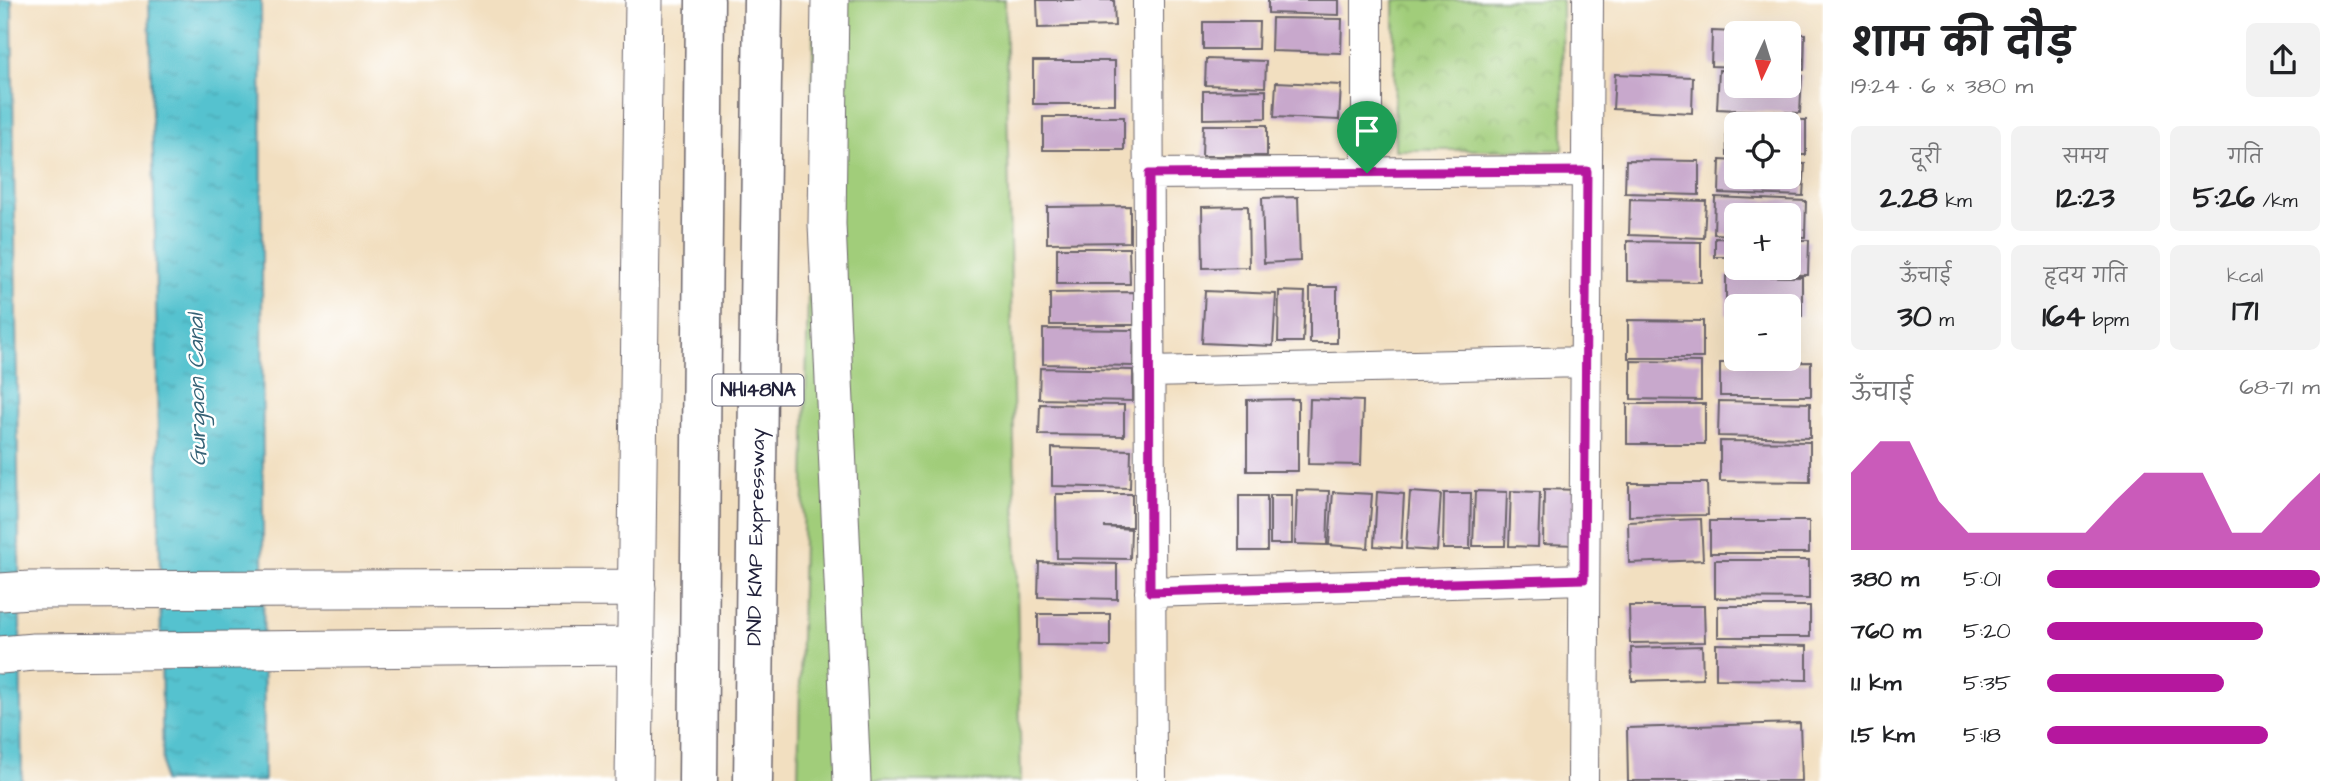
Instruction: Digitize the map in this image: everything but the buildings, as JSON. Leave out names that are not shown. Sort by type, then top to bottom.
[{"type":"highway","name":"NH148NA","points":[[698,781],[705,0]]},
{"type":"highway","name":"DND KMP Expressway","points":[[753,781],[763,0]]},
{"type":"street","points":[[634,781],[644,0]]},
{"type":"street","points":[[830,0],[827,224],[852,781]]},
{"type":"street","points":[[1148,0],[1151,781]]},
{"type":"street","points":[[1367,0],[1367,173]]},
{"type":"street","points":[[1583,781],[1588,0]]},
{"type":"street","points":[[1149,174],[1587,171]]},
{"type":"street","points":[[1149,372],[1585,362]]},
{"type":"street","points":[[1150,592],[1584,579]]},
{"type":"street","points":[[15,591],[638,588]]},
{"type":"street","points":[[17,654],[636,646]]},
{"type":"green space","points":[[814,0],[1005,0],[1021,781],[798,781]]},
{"type":"green space","points":[[1394,0],[1562,0],[1563,150],[1395,150]]},
{"type":"water","points":[[0,0],[12,0],[22,781],[0,781]]},
{"type":"water","name":"Gurgaon Canal","points":[[149,0],[261,0],[264,781],[163,781]]},
{"type":"route","points":[[1587,171],[1584,579],[1150,592],[1149,174],[1367,173],[1587,171]]}]
